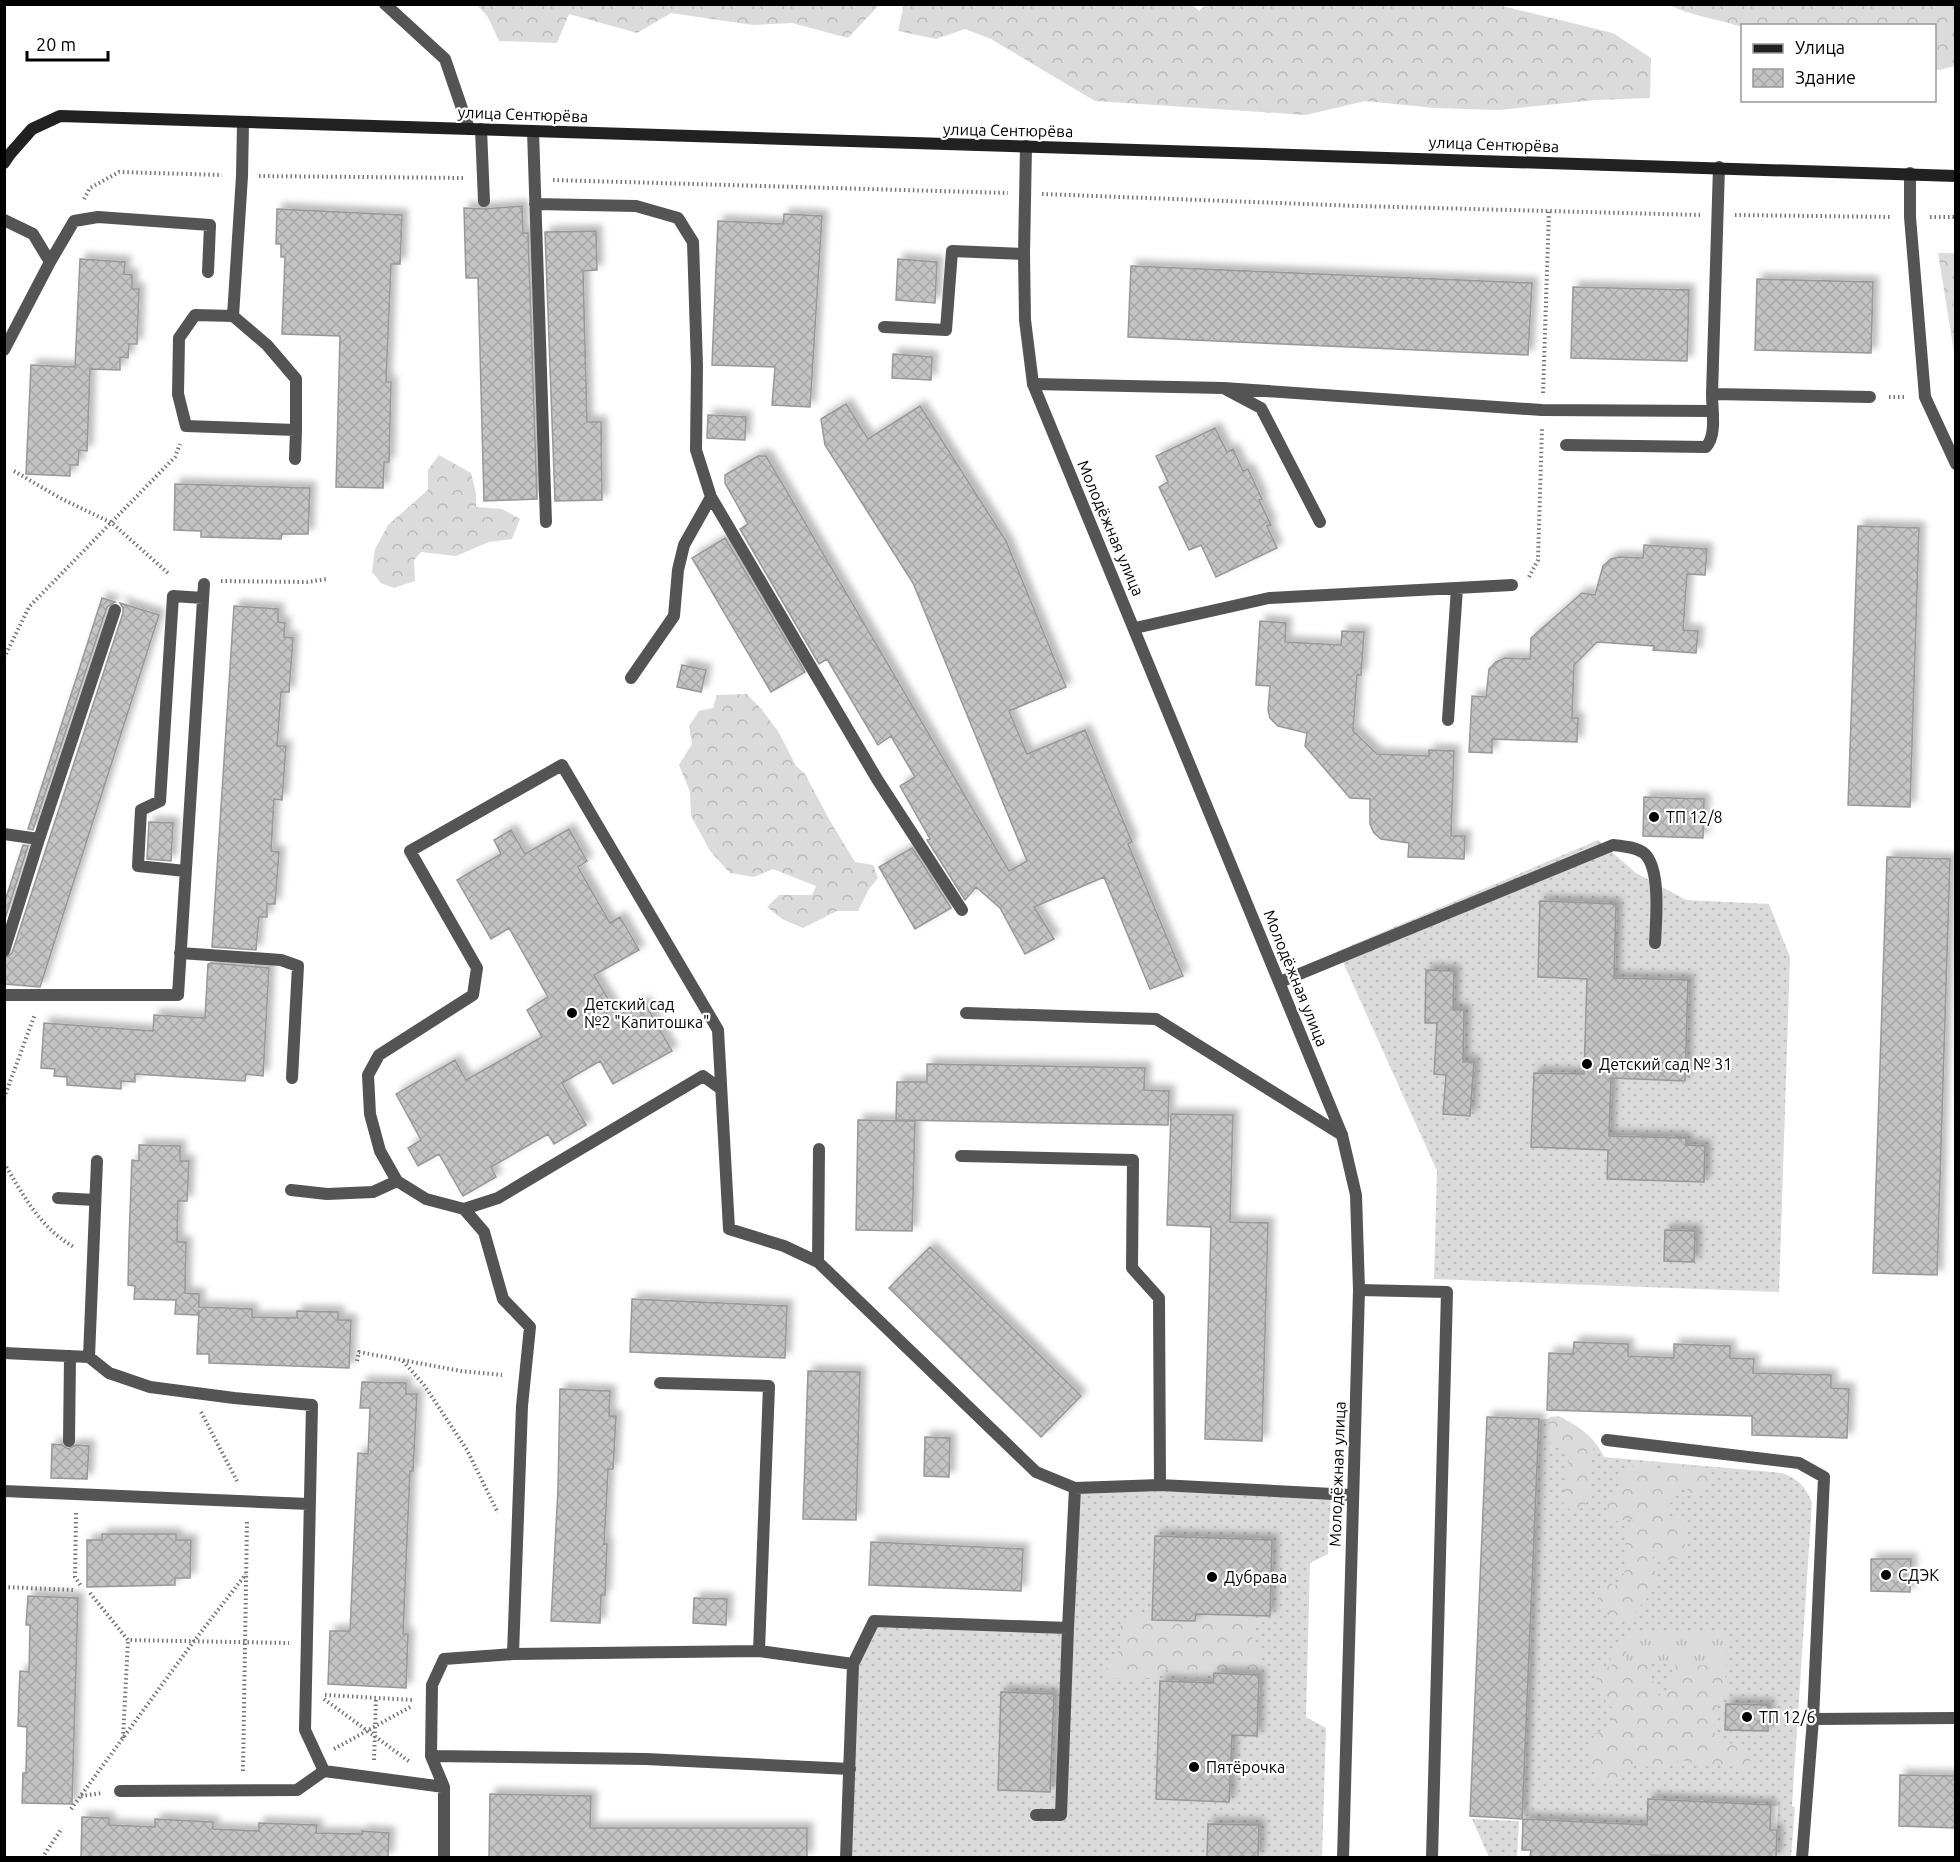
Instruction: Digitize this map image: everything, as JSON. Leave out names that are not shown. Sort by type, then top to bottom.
[{"type":"main road","name":"улица Сентюрёва","points":[[4,164],[32,129],[60,116],[1956,176]]},
{"type":"street","points":[[385,4],[445,59],[475,129],[484,201]]},
{"type":"street","points":[[233,316],[243,123]]},
{"type":"street","points":[[533,131],[546,522]]},
{"type":"street","name":"Молодёжная улица","points":[[1026,146],[1023,254],[1025,320],[1033,384],[1342,1136],[1356,1195],[1359,1290],[1343,1857]]},
{"type":"street","points":[[1566,445],[1706,447],[1710,442],[1719,167]]},
{"type":"street","points":[[1910,173],[1910,217],[1925,397],[1956,464]]},
{"type":"street","points":[[535,204],[636,206],[678,218],[693,242],[697,366],[696,450],[711,497],[877,779],[962,910]]},
{"type":"street","points":[[4,350],[50,261],[74,221],[98,217],[210,225],[208,272]]},
{"type":"street","points":[[4,220],[33,234],[50,261]]},
{"type":"street","points":[[884,327],[946,330],[952,251],[1023,254]]},
{"type":"street","points":[[295,459],[296,430],[296,379],[267,345],[233,316],[195,315],[179,338],[178,393],[186,426],[296,430]]},
{"type":"street","points":[[1033,384],[1223,388],[1542,410],[1712,411]]},
{"type":"street","points":[[1223,388],[1261,408],[1320,522]]},
{"type":"street","points":[[1712,394],[1870,397]]},
{"type":"street","points":[[631,678],[674,616],[678,570],[684,545],[711,497]]},
{"type":"street","points":[[4,995],[178,995],[204,585]]},
{"type":"street","points":[[1135,628],[1269,598],[1512,585]]},
{"type":"street","points":[[1448,720],[1456,588]]},
{"type":"street","points":[[185,872],[138,866],[141,810],[160,801],[173,596],[203,598]]},
{"type":"street","points":[[4,951],[116,610]]},
{"type":"street","points":[[721,1089],[703,1076],[498,1198],[464,1209],[426,1199],[397,1180],[380,1151],[370,1114],[368,1075],[379,1055],[473,995],[477,968],[410,851],[562,765],[718,1030],[729,1229],[784,1246],[818,1262],[1036,1472],[1075,1488],[1160,1485],[1352,1495]]},
{"type":"street","points":[[4,834],[39,839]]},
{"type":"street","points":[[1280,982],[1613,845],[1629,847],[1644,854],[1651,865],[1657,895],[1655,943]]},
{"type":"street","points":[[180,953],[281,960],[298,966],[292,1078]]},
{"type":"street","points":[[966,1013],[1156,1019],[1342,1136]]},
{"type":"street","points":[[818,1262],[819,1149]]},
{"type":"street","points":[[961,1156],[1133,1161],[1132,1268],[1159,1298],[1160,1485]]},
{"type":"street","points":[[89,1357],[97,1161]]},
{"type":"street","points":[[291,1190],[327,1194],[373,1192],[397,1180]]},
{"type":"street","points":[[58,1198],[95,1200]]},
{"type":"street","points":[[464,1209],[484,1232],[503,1299],[531,1327],[522,1406],[513,1654]]},
{"type":"street","points":[[1359,1290],[1447,1292],[1432,1857]]},
{"type":"street","points":[[4,1353],[89,1357],[109,1373],[150,1387],[312,1405],[304,1730],[324,1771]]},
{"type":"street","points":[[69,1441],[70,1356]]},
{"type":"street","points":[[660,1383],[768,1386],[759,1651]]},
{"type":"street","points":[[1608,1440],[1799,1463],[1824,1477],[1813,1719],[1802,1857]]},
{"type":"street","points":[[1036,1815],[1061,1815],[1075,1488]]},
{"type":"street","points":[[4,1491],[309,1504]]},
{"type":"street","points":[[846,1857],[853,1664],[874,1621],[1068,1628]]},
{"type":"street","points":[[444,1857],[444,1787],[431,1756],[432,1685],[444,1659],[513,1654],[759,1651],[853,1664]]},
{"type":"street","points":[[1813,1719],[1956,1718]]},
{"type":"street","points":[[431,1756],[646,1759],[850,1769]]},
{"type":"street","points":[[120,1791],[297,1790],[324,1771],[444,1787]]},
{"type":"path","points":[[74,221],[90,188],[119,172],[242,176],[482,178]]},
{"type":"path","points":[[536,180],[1358,206],[1718,215],[1956,217]]},
{"type":"path","points":[[1870,397],[1925,397]]},
{"type":"path","points":[[4,658],[28,607],[175,457],[186,426]]},
{"type":"path","points":[[14,471],[60,498],[112,523],[169,575],[204,585],[215,580],[307,582],[328,579]]},
{"type":"path","points":[[4,1098],[42,995]]},
{"type":"path","points":[[4,1163],[27,1202],[50,1229],[71,1246],[93,1256]]},
{"type":"path","points":[[357,1360],[359,1352],[461,1371],[502,1375]]},
{"type":"path","points":[[404,1361],[424,1385],[467,1450],[516,1549]]},
{"type":"path","points":[[191,1393],[247,1501],[243,1790]]},
{"type":"path","points":[[76,1494],[75,1577],[81,1586]]},
{"type":"path","points":[[71,1809],[246,1574]]},
{"type":"path","points":[[4,1587],[73,1590]]},
{"type":"path","points":[[90,1593],[128,1640],[123,1738]]},
{"type":"path","points":[[128,1640],[306,1643]]},
{"type":"path","points":[[318,1758],[367,1731],[421,1700],[317,1694],[367,1731],[375,1735],[444,1787]]},
{"type":"path","points":[[374,1778],[376,1698]]},
{"type":"path","points":[[42,1857],[62,1828]]},
{"type":"green space","points":[[904,4],[1192,4],[1199,11],[1207,4],[1498,5],[1613,33],[1651,58],[1650,98],[1596,100],[1498,110],[1434,108],[1365,101],[1306,115],[1095,101],[991,39],[965,29],[936,39],[898,31]]},
{"type":"green space","points":[[477,5],[879,5],[848,38],[792,23],[753,25],[671,13],[637,33],[569,14],[557,43],[499,41],[488,17]]},
{"type":"green space","points":[[1669,5],[1955,5],[1955,66],[1936,71],[1936,24],[1741,24],[1741,27]]},
{"type":"green space","points":[[1938,253],[1955,253],[1955,358]]},
{"type":"green space","points":[[439,455],[471,473],[476,493],[476,507],[502,509],[520,519],[512,539],[489,542],[456,556],[421,552],[414,560],[415,581],[394,588],[381,583],[372,572],[375,549],[388,525],[428,490],[428,470]]},
{"type":"green space","points":[[747,694],[778,731],[796,766],[805,774],[855,862],[873,865],[878,878],[869,889],[858,911],[837,911],[803,928],[782,919],[767,907],[779,895],[812,895],[816,886],[773,869],[754,877],[730,873],[710,851],[691,816],[690,792],[679,765],[692,744],[689,726],[699,711],[713,708],[717,695]]},
{"type":"green space","name":"Детский сад № 31","points":[[1598,840],[1636,873],[1686,900],[1769,904],[1790,957],[1779,1292],[1434,1279],[1437,1171],[1338,951]]},
{"type":"green space","points":[[1559,1416],[1594,1442],[1588,1501],[1580,1509],[1571,1510],[1564,1506],[1563,1497],[1570,1453],[1563,1444],[1551,1445],[1548,1434],[1550,1417]]},
{"type":"green space","points":[[1560,1417],[1586,1433],[1596,1443],[1604,1457],[1782,1473],[1793,1478],[1809,1496],[1812,1502],[1792,1806],[1795,1807],[1791,1857],[1776,1857],[1778,1806],[1649,1799],[1647,1825],[1522,1819],[1539,1420]]},
{"type":"green space","points":[[1636,1462],[1647,1464],[1655,1470],[1676,1464],[1711,1471],[1708,1486],[1701,1493],[1691,1493],[1683,1486],[1679,1489],[1674,1501],[1668,1504],[1667,1514],[1683,1523],[1686,1530],[1684,1555],[1669,1560],[1654,1556],[1651,1560],[1656,1579],[1654,1587],[1629,1621],[1617,1620],[1604,1612],[1599,1599],[1600,1587],[1608,1581],[1615,1586],[1624,1573],[1627,1558],[1622,1528],[1628,1528],[1633,1519],[1615,1521],[1607,1515],[1607,1502],[1618,1494],[1620,1480]]},
{"type":"green space","points":[[1075,1488],[1331,1497],[1328,1554],[1310,1563],[1306,1717],[1326,1728],[1322,1857],[846,1858],[853,1664],[874,1621],[1067,1628]]},
{"type":"green space","points":[[1249,1608],[1254,1620],[1252,1641],[1263,1661],[1257,1673],[1244,1679],[1214,1674],[1195,1678],[1180,1677],[1167,1670],[1149,1679],[1111,1678],[1105,1671],[1120,1649],[1120,1626],[1128,1616]]},
{"type":"green space","points":[[1627,1631],[1727,1633],[1726,1666],[1626,1663]]},
{"type":"green space","points":[[1622,1642],[1645,1659],[1659,1696],[1667,1691],[1669,1677],[1678,1662],[1713,1661],[1725,1676],[1728,1689],[1714,1714],[1717,1742],[1738,1744],[1751,1761],[1746,1773],[1726,1764],[1704,1765],[1681,1760],[1657,1772],[1641,1763],[1625,1768],[1614,1781],[1600,1782],[1591,1764],[1591,1748],[1595,1733],[1607,1732],[1612,1720],[1612,1708],[1598,1691],[1598,1669],[1612,1666],[1609,1651]]},
{"type":"green space","points":[[1472,1819],[1519,1821],[1517,1857],[1489,1857]]},
{"type":"building","points":[[522,206],[523,233],[528,233],[537,499],[484,501],[478,278],[466,278],[464,208]]},
{"type":"building","points":[[277,209],[402,215],[400,264],[391,264],[386,382],[391,382],[389,462],[384,462],[383,488],[336,487],[340,336],[282,334],[285,257],[281,257],[281,244],[276,244]]},
{"type":"building","points":[[784,214],[822,216],[810,407],[772,405],[775,367],[712,365],[718,221],[783,224]]},
{"type":"building","points":[[596,231],[597,270],[583,271],[587,422],[601,422],[602,500],[555,501],[545,232]]},
{"type":"building","points":[[80,259],[125,262],[124,274],[132,275],[132,289],[139,289],[137,344],[129,344],[128,358],[120,357],[120,370],[90,369],[87,451],[79,450],[78,465],[70,465],[70,476],[26,474],[31,365],[75,367]]},
{"type":"building","points":[[898,259],[937,262],[935,303],[896,300]]},
{"type":"building","points":[[1131,266],[1532,283],[1528,355],[1128,337]]},
{"type":"building","points":[[1757,279],[1873,282],[1871,353],[1755,350]]},
{"type":"building","points":[[1573,287],[1689,290],[1687,361],[1571,358]]},
{"type":"building","points":[[893,354],[932,357],[931,380],[892,378]]},
{"type":"building","points":[[846,404],[868,439],[920,406],[1006,541],[1066,687],[1009,711],[1027,754],[1085,730],[1132,842],[1128,844],[1183,976],[1150,989],[1104,877],[1034,907],[1054,939],[1025,954],[1000,908],[976,887],[965,900],[927,840],[930,839],[900,786],[915,777],[891,736],[878,745],[827,659],[819,664],[740,529],[748,524],[725,483],[725,475],[758,456],[766,456],[1009,871],[1027,861],[913,583],[825,445],[821,419]]},
{"type":"building","points":[[708,415],[746,417],[745,440],[707,438]]},
{"type":"building","points":[[1215,428],[1227,452],[1233,449],[1243,471],[1248,469],[1262,499],[1259,500],[1271,525],[1267,526],[1277,548],[1216,577],[1201,545],[1189,550],[1159,487],[1168,482],[1156,456]]},
{"type":"building","points":[[175,484],[310,488],[308,534],[282,534],[281,539],[201,537],[201,531],[174,530]]},
{"type":"building","points":[[1858,526],[1919,528],[1910,807],[1848,805]]},
{"type":"building","points":[[725,538],[805,672],[771,692],[692,558]]},
{"type":"building","points":[[1644,545],[1707,549],[1705,575],[1687,574],[1683,630],[1698,631],[1696,653],[1653,650],[1654,646],[1597,642],[1574,665],[1572,718],[1578,718],[1577,742],[1492,739],[1492,753],[1469,752],[1472,696],[1486,697],[1489,669],[1496,662],[1505,658],[1530,659],[1531,638],[1582,593],[1595,595],[1603,566],[1611,559],[1619,557],[1643,558]]},
{"type":"building","points":[[102,598],[115,602],[107,607],[33,830],[28,829]]},
{"type":"building","points":[[120,603],[159,615],[40,987],[4,984],[4,959],[12,953],[123,613]]},
{"type":"building","points":[[234,606],[278,609],[278,622],[285,623],[284,637],[293,638],[289,692],[281,692],[277,746],[286,746],[282,800],[274,799],[271,851],[279,852],[275,904],[267,904],[267,917],[259,917],[256,950],[212,947]]},
{"type":"building","points":[[1260,621],[1286,623],[1285,642],[1341,645],[1342,631],[1364,632],[1361,675],[1357,675],[1353,731],[1377,754],[1429,756],[1429,750],[1454,751],[1451,836],[1465,836],[1464,859],[1408,857],[1409,843],[1381,839],[1374,833],[1370,824],[1370,799],[1350,798],[1305,746],[1307,733],[1278,726],[1270,718],[1268,710],[1270,686],[1256,685]]},
{"type":"building","points":[[682,665],[706,670],[701,692],[677,687]]},
{"type":"building","points":[[1644,797],[1704,799],[1703,838],[1643,836]]},
{"type":"building","points":[[149,822],[173,823],[171,861],[147,859]]},
{"type":"building","name":"Детский сад №2 \"Капитошка\"","points":[[569,829],[587,861],[578,867],[610,923],[620,917],[639,950],[594,975],[618,1016],[644,1002],[672,1051],[613,1084],[600,1061],[562,1083],[586,1125],[554,1144],[548,1134],[491,1167],[496,1177],[463,1196],[439,1154],[418,1166],[408,1148],[421,1140],[396,1094],[455,1060],[466,1080],[542,1037],[527,1010],[548,997],[509,928],[491,939],[457,880],[501,854],[494,840],[511,830],[525,854]]},
{"type":"building","points":[[23,845],[28,846],[4,922],[4,904]]},
{"type":"building","points":[[912,848],[951,908],[915,929],[879,867]]},
{"type":"building","points":[[1887,857],[1950,859],[1937,1275],[1873,1273]]},
{"type":"building","points":[[1540,901],[1616,904],[1614,978],[1688,980],[1685,1081],[1611,1078],[1609,1136],[1686,1138],[1686,1145],[1705,1146],[1704,1182],[1607,1179],[1608,1150],[1531,1147],[1534,1073],[1584,1074],[1587,979],[1538,977]]},
{"type":"building","points":[[208,964],[269,968],[263,1076],[246,1074],[245,1081],[135,1074],[135,1082],[121,1081],[121,1089],[67,1085],[67,1077],[54,1076],[55,1069],[41,1068],[44,1023],[153,1031],[154,1015],[205,1018]]},
{"type":"building","points":[[1426,970],[1454,971],[1453,1010],[1464,1010],[1463,1062],[1474,1062],[1470,1116],[1443,1114],[1446,1075],[1434,1074],[1437,1023],[1425,1023]]},
{"type":"building","points":[[927,1064],[1145,1068],[1144,1090],[1169,1091],[1168,1125],[896,1120],[897,1082],[927,1082]]},
{"type":"building","points":[[1171,1114],[1233,1115],[1230,1222],[1268,1223],[1262,1441],[1205,1439],[1211,1227],[1167,1225]]},
{"type":"building","points":[[858,1120],[915,1121],[912,1231],[856,1230]]},
{"type":"building","points":[[139,1145],[180,1146],[180,1161],[189,1161],[187,1201],[178,1201],[177,1242],[186,1242],[185,1293],[199,1294],[199,1307],[252,1309],[252,1317],[297,1318],[297,1311],[338,1312],[338,1320],[351,1320],[349,1368],[209,1363],[209,1354],[197,1354],[199,1310],[198,1315],[175,1314],[176,1300],[134,1299],[135,1286],[128,1285],[129,1240],[132,1160],[139,1161]]},
{"type":"building","points":[[1665,1230],[1695,1231],[1694,1262],[1664,1261]]},
{"type":"building","points":[[930,1247],[1081,1396],[1041,1437],[889,1288]]},
{"type":"building","points":[[632,1299],[787,1306],[785,1358],[630,1352]]},
{"type":"building","points":[[1574,1342],[1628,1344],[1628,1356],[1674,1358],[1674,1344],[1730,1346],[1730,1358],[1754,1359],[1753,1373],[1831,1375],[1831,1388],[1849,1389],[1847,1438],[1752,1435],[1752,1416],[1547,1410],[1549,1353],[1573,1354]]},
{"type":"building","points":[[808,1371],[860,1372],[856,1520],[803,1519]]},
{"type":"building","points":[[362,1382],[406,1383],[406,1394],[417,1394],[413,1471],[410,1471],[403,1634],[408,1634],[406,1688],[328,1684],[330,1631],[350,1631],[358,1453],[368,1454],[370,1408],[360,1408]]},
{"type":"building","points":[[560,1389],[610,1391],[609,1416],[616,1416],[613,1469],[608,1469],[604,1544],[607,1544],[605,1595],[601,1595],[600,1623],[551,1621],[558,1489]]},
{"type":"building","points":[[1487,1417],[1539,1419],[1522,1819],[1470,1816]]},
{"type":"building","points":[[925,1437],[950,1438],[949,1477],[924,1476]]},
{"type":"building","points":[[52,1444],[62,1445],[68,1449],[76,1445],[89,1446],[87,1479],[51,1478]]},
{"type":"building","points":[[102,1534],[176,1534],[176,1540],[191,1540],[190,1578],[175,1578],[175,1585],[87,1587],[87,1540],[102,1540]]},
{"type":"building","name":"Дубрава","points":[[1155,1536],[1272,1540],[1270,1616],[1196,1614],[1195,1621],[1152,1620]]},
{"type":"building","points":[[871,1542],[1023,1549],[1021,1591],[869,1585]]},
{"type":"building","points":[[1871,1559],[1911,1559],[1910,1592],[1871,1591]]},
{"type":"building","points":[[28,1596],[78,1598],[72,1804],[22,1803],[23,1773],[26,1773],[27,1727],[18,1726],[20,1671],[29,1672],[30,1625],[26,1625]]},
{"type":"building","points":[[694,1598],[727,1599],[726,1625],[693,1623]]},
{"type":"building","name":"Пятёрочка","points":[[1214,1673],[1259,1675],[1257,1736],[1232,1735],[1229,1802],[1156,1799],[1160,1681],[1213,1683]]},
{"type":"building","points":[[1001,1692],[1054,1694],[1050,1792],[998,1790]]},
{"type":"building","name":"ТП 12/6","points":[[1726,1704],[1768,1705],[1768,1731],[1725,1730]]},
{"type":"building","points":[[1900,1775],[1956,1776],[1956,1828],[1899,1826]]},
{"type":"building","points":[[490,1794],[591,1796],[590,1828],[807,1828],[807,1857],[489,1857]]},
{"type":"building","points":[[1648,1799],[1771,1805],[1770,1830],[1777,1830],[1776,1857],[1651,1855],[1651,1857],[1530,1857],[1531,1850],[1522,1850],[1523,1819],[1647,1825]]},
{"type":"building","points":[[82,1817],[109,1818],[109,1825],[155,1827],[155,1819],[213,1822],[213,1829],[259,1831],[259,1823],[317,1825],[316,1833],[362,1834],[362,1831],[389,1833],[388,1857],[81,1857]]},
{"type":"building","points":[[1208,1824],[1259,1825],[1258,1857],[1207,1857]]},
{"type":"place","name":"ТП 12/8","points":[[1654,817]]},
{"type":"place","name":"Детский сад №2 \"Капитошка\"","points":[[572,1013]]},
{"type":"place","name":"Детский сад № 31","points":[[1587,1064]]},
{"type":"place","name":"СДЭК","points":[[1886,1575]]},
{"type":"place","name":"Дубрава","points":[[1212,1577]]},
{"type":"place","name":"ТП 12/6","points":[[1747,1717]]},
{"type":"place","name":"Пятёрочка","points":[[1194,1767]]}]
